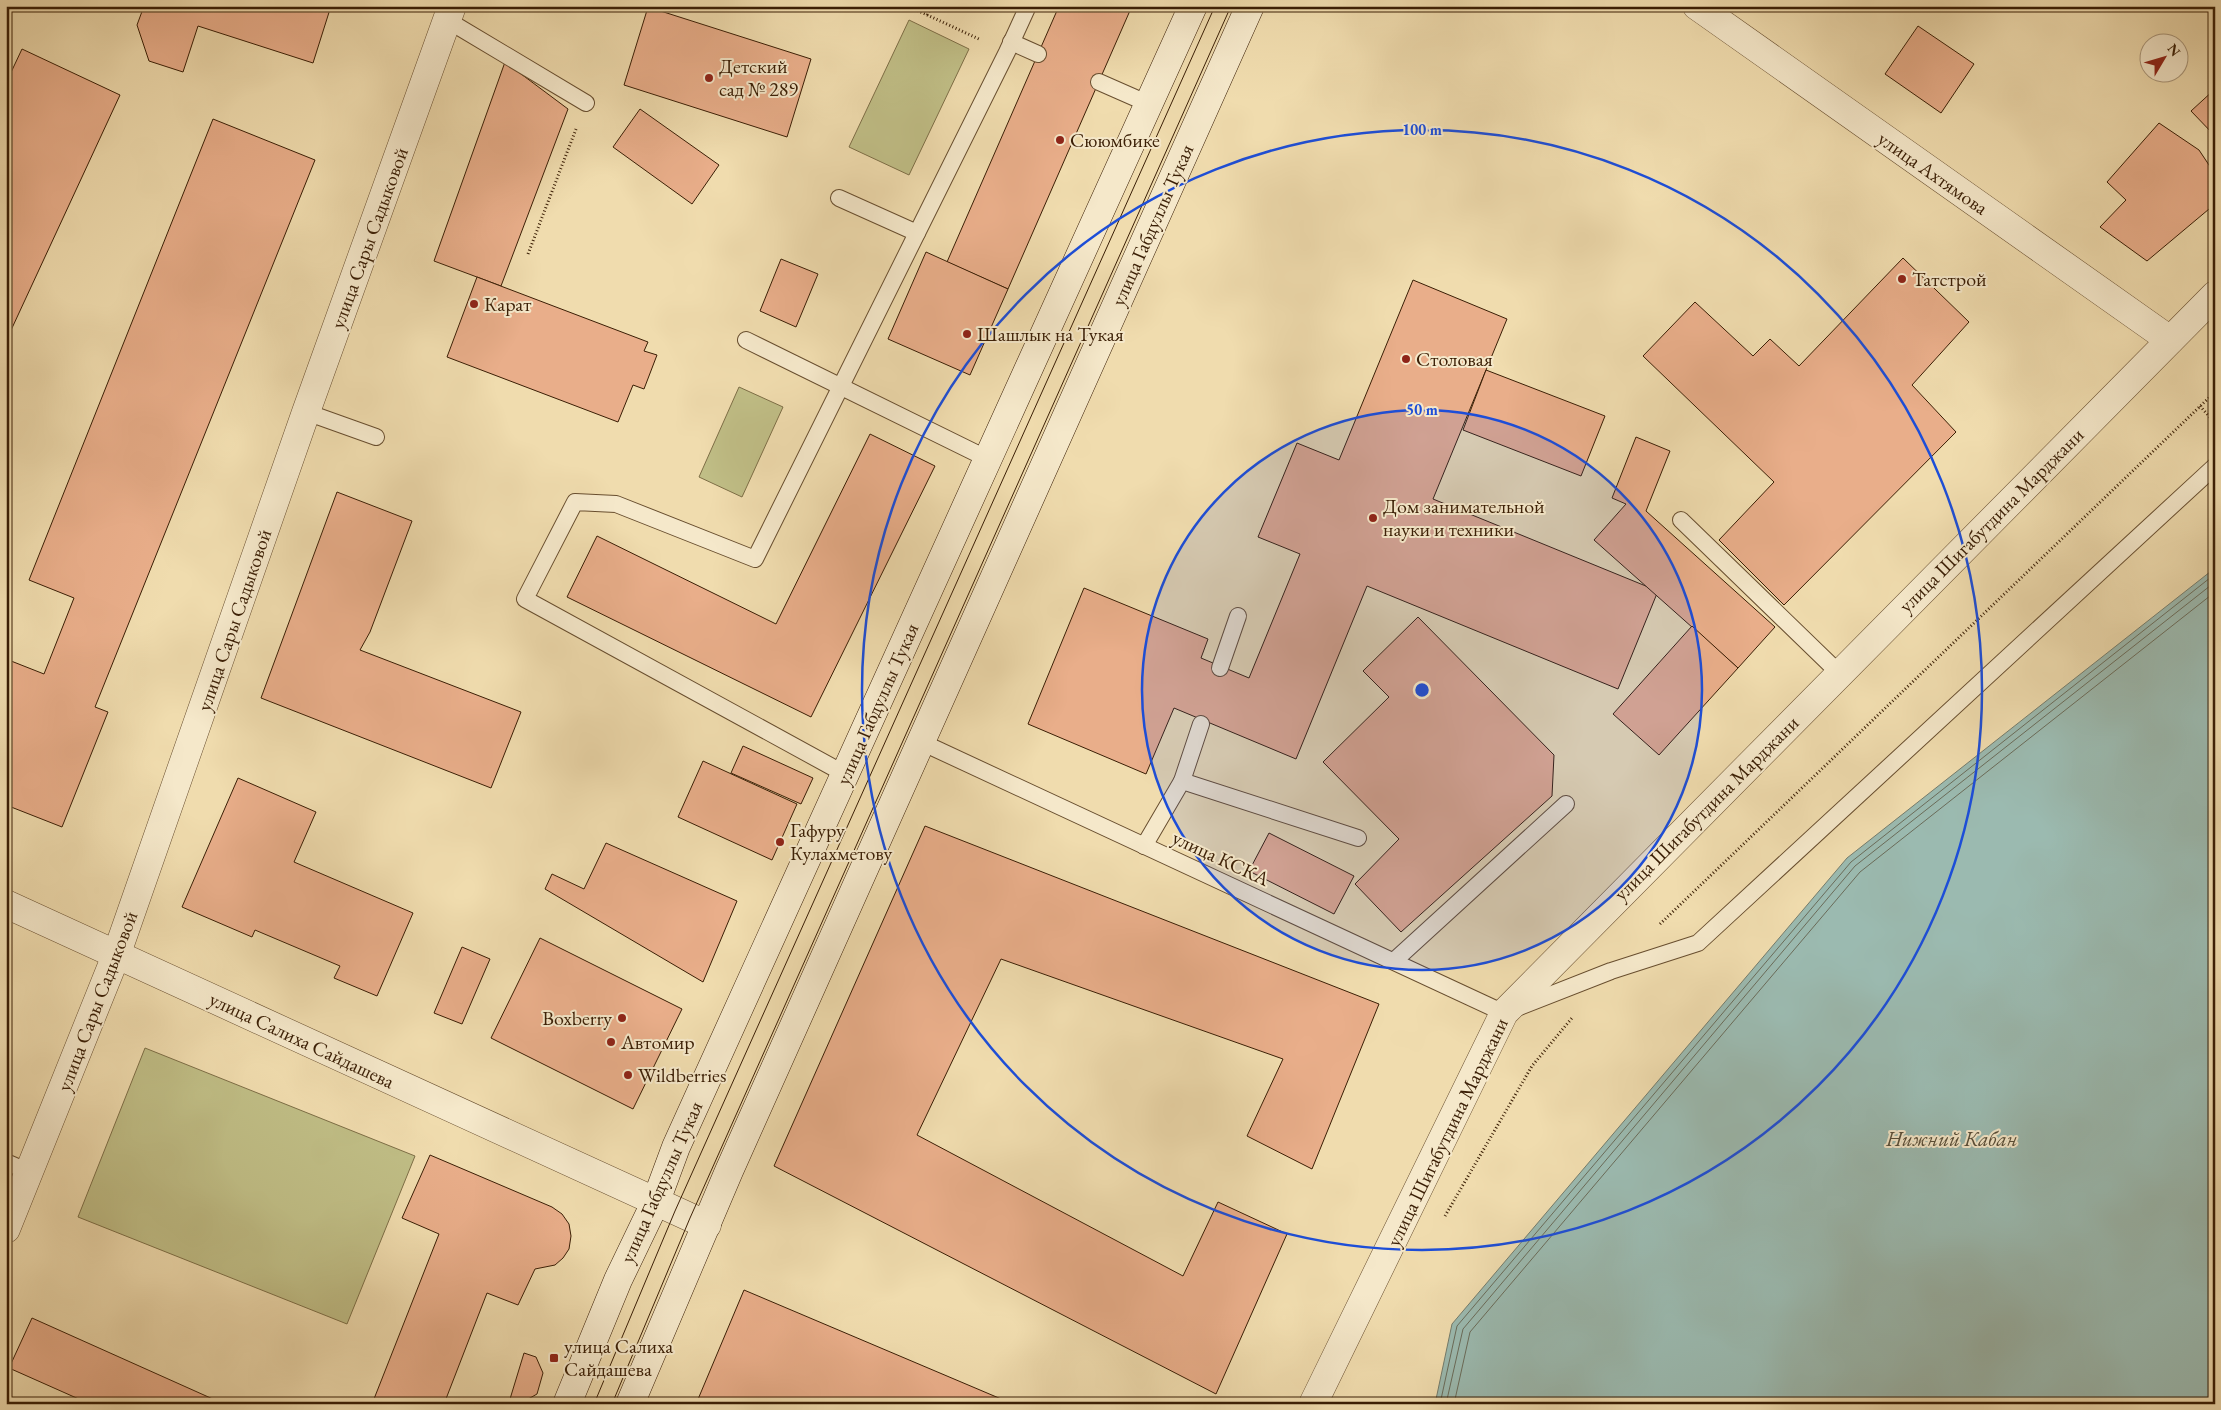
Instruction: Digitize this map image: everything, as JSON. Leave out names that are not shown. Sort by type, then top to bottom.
[{"type":"street","name":"улица Габдуллы Тукая","points":[[567,1404],[618,1280],[656,1201],[676,1147],[1193,6]]},
{"type":"street","name":"улица Габдуллы Тукая","points":[[630,1404],[707,1225],[921,742],[1250,6]]},
{"type":"street","name":"улица Ахтямова","points":[[1697,6],[2170,340]]},
{"type":"street","name":"улица Сары Садыковой","points":[[6,1229],[18,1167],[117,953],[306,412],[450,13]]},
{"type":"street","name":"улица Шигабутдина Марджани","points":[[1313,1404],[1504,1013],[2215,295]]},
{"type":"street","name":"улица Салиха Сайдашева","points":[[6,904],[117,953],[707,1225]]},
{"type":"lane","points":[[845,774],[524,600],[574,502],[616,504],[755,559],[1028,6]]},
{"type":"lane","points":[[450,13],[586,103]]},
{"type":"lane","points":[[1009,47],[1038,54]]},
{"type":"lane","points":[[1099,82],[1149,104]]},
{"type":"lane","points":[[839,198],[917,233]]},
{"type":"lane","points":[[746,340],[841,385],[988,460]]},
{"type":"lane","points":[[306,412],[376,437]]},
{"type":"lane","points":[[1504,1013],[1611,971],[1698,943],[2215,466]]},
{"type":"lane","points":[[1680,520],[1840,674]]},
{"type":"lane","points":[[1220,668],[1238,616]]},
{"type":"lane","points":[[1144,846],[1182,781],[1201,724]]},
{"type":"lane","name":"улица КСКА","points":[[921,742],[1504,1013]]},
{"type":"lane","points":[[1182,781],[1358,838]]},
{"type":"lane","points":[[1394,961],[1566,804]]},
{"type":"path","points":[[908,6],[1009,47]]},
{"type":"path","points":[[927,15],[932,6]]},
{"type":"path","points":[[528,254],[586,103]]},
{"type":"path","points":[[2200,406],[2215,424]]},
{"type":"shaded area","points":[[909,20],[969,49],[909,175],[849,147]]},
{"type":"shaded area","points":[[739,387],[783,407],[742,497],[699,477]]},
{"type":"shaded area","points":[[145,1048],[415,1156],[347,1324],[78,1217]]},
{"type":"water","name":"Нижний Кабан","points":[[2215,568],[2215,1404],[1435,1404],[1452,1324],[1847,858]]},
{"type":"building","points":[[144,6],[331,6],[313,63],[198,26],[183,72],[149,61],[137,25]]},
{"type":"building","points":[[1059,6],[1132,6],[1008,289],[947,262]]},
{"type":"building","points":[[648,7],[811,59],[787,137],[624,85]]},
{"type":"building","points":[[1918,26],[1974,64],[1941,113],[1885,74]]},
{"type":"building","points":[[22,49],[120,95],[6,341],[6,83]]},
{"type":"building","points":[[505,62],[568,109],[501,286],[434,261]]},
{"type":"building","points":[[2215,89],[2215,136],[2191,111]]},
{"type":"building","points":[[640,109],[719,165],[692,204],[613,147]]},
{"type":"building","points":[[213,119],[315,160],[95,707],[108,712],[62,827],[6,805],[6,659],[44,674],[74,598],[29,580]]},
{"type":"building","points":[[2159,123],[2199,150],[2215,174],[2215,204],[2147,261],[2100,227],[2126,200],[2107,182]]},
{"type":"building","points":[[926,252],[1008,289],[970,375],[888,339]]},
{"type":"building","points":[[1903,258],[1969,322],[1912,385],[1956,432],[1784,605],[1719,540],[1774,482],[1643,356],[1695,302],[1753,356],[1770,339],[1799,366]]},
{"type":"building","points":[[781,259],[818,274],[796,327],[760,311]]},
{"type":"building","points":[[477,277],[648,342],[644,351],[657,355],[644,389],[633,385],[618,422],[447,357]]},
{"type":"building","name":"Дом занимательной науки и техники","points":[[1413,280],[1507,319],[1433,499],[1658,591],[1618,689],[1367,586],[1296,759],[1174,708],[1146,774],[1028,724],[1084,588],[1208,639],[1201,658],[1249,678],[1300,554],[1258,537],[1297,443],[1339,460]]},
{"type":"building","points":[[1486,370],[1605,416],[1581,476],[1463,430]]},
{"type":"building","points":[[870,434],[935,466],[811,717],[567,597],[597,536],[776,624]]},
{"type":"building","points":[[1636,437],[1670,451],[1646,511],[1775,627],[1738,668],[1594,540],[1626,504],[1612,498]]},
{"type":"building","points":[[337,492],[412,521],[370,632],[360,650],[521,712],[491,788],[261,698]]},
{"type":"building","points":[[1418,617],[1554,755],[1552,796],[1401,932],[1355,884],[1399,839],[1323,762],[1389,697],[1363,671]]},
{"type":"building","points":[[1692,626],[1738,668],[1659,755],[1613,714]]},
{"type":"building","points":[[743,746],[813,778],[801,804],[731,773]]},
{"type":"building","points":[[703,761],[797,804],[772,860],[678,817]]},
{"type":"building","points":[[238,778],[316,812],[294,862],[413,913],[377,996],[334,978],[340,966],[255,930],[252,937],[182,907]]},
{"type":"building","points":[[925,826],[1379,1004],[1312,1169],[1247,1136],[1283,1059],[1001,959],[917,1135],[1183,1276],[1218,1202],[1287,1234],[1216,1394],[774,1166]]},
{"type":"building","points":[[1269,833],[1354,876],[1334,914],[1249,871]]},
{"type":"building","points":[[606,843],[737,901],[703,982],[545,889],[552,874],[584,889]]},
{"type":"building","points":[[540,938],[682,1009],[633,1109],[491,1038]]},
{"type":"building","points":[[462,947],[490,959],[462,1024],[434,1013]]},
{"type":"building","points":[[430,1155],[552,1207],[562,1214],[569,1224],[571,1236],[569,1249],[555,1265],[535,1269],[518,1305],[487,1293],[444,1404],[372,1404],[439,1234],[402,1218]]},
{"type":"building","points":[[744,1290],[1013,1404],[696,1404]]},
{"type":"building","points":[[32,1318],[224,1404],[90,1404],[9,1368]]},
{"type":"building","points":[[524,1353],[536,1357],[543,1373],[537,1394],[523,1402],[510,1399]]},
{"type":"tram line","points":[[594,1404],[675,1211],[1215,6]]},
{"type":"tram line","points":[[612,1404],[690,1218],[1231,6]]},
{"type":"place","name":"Детский сад № 289","points":[[709,78]]},
{"type":"place","name":"Сююмбике","points":[[1060,140]]},
{"type":"place","name":"Татстрой","points":[[1902,279]]},
{"type":"place","name":"Карат","points":[[474,304]]},
{"type":"place","name":"Шашлык на Тукая","points":[[967,334]]},
{"type":"place","name":"Столовая","points":[[1406,359]]},
{"type":"place","name":"Дом занимательной науки и техники","points":[[1373,518]]},
{"type":"place","name":"Гафуру Кулахметову","points":[[780,842]]},
{"type":"place","name":"Boxberry","points":[[622,1018]]},
{"type":"place","name":"Автомир","points":[[611,1042]]},
{"type":"place","name":"Wildberries","points":[[628,1075]]},
{"type":"place","name":"улица Салиха Сайдашева","points":[[554,1358]]}]
